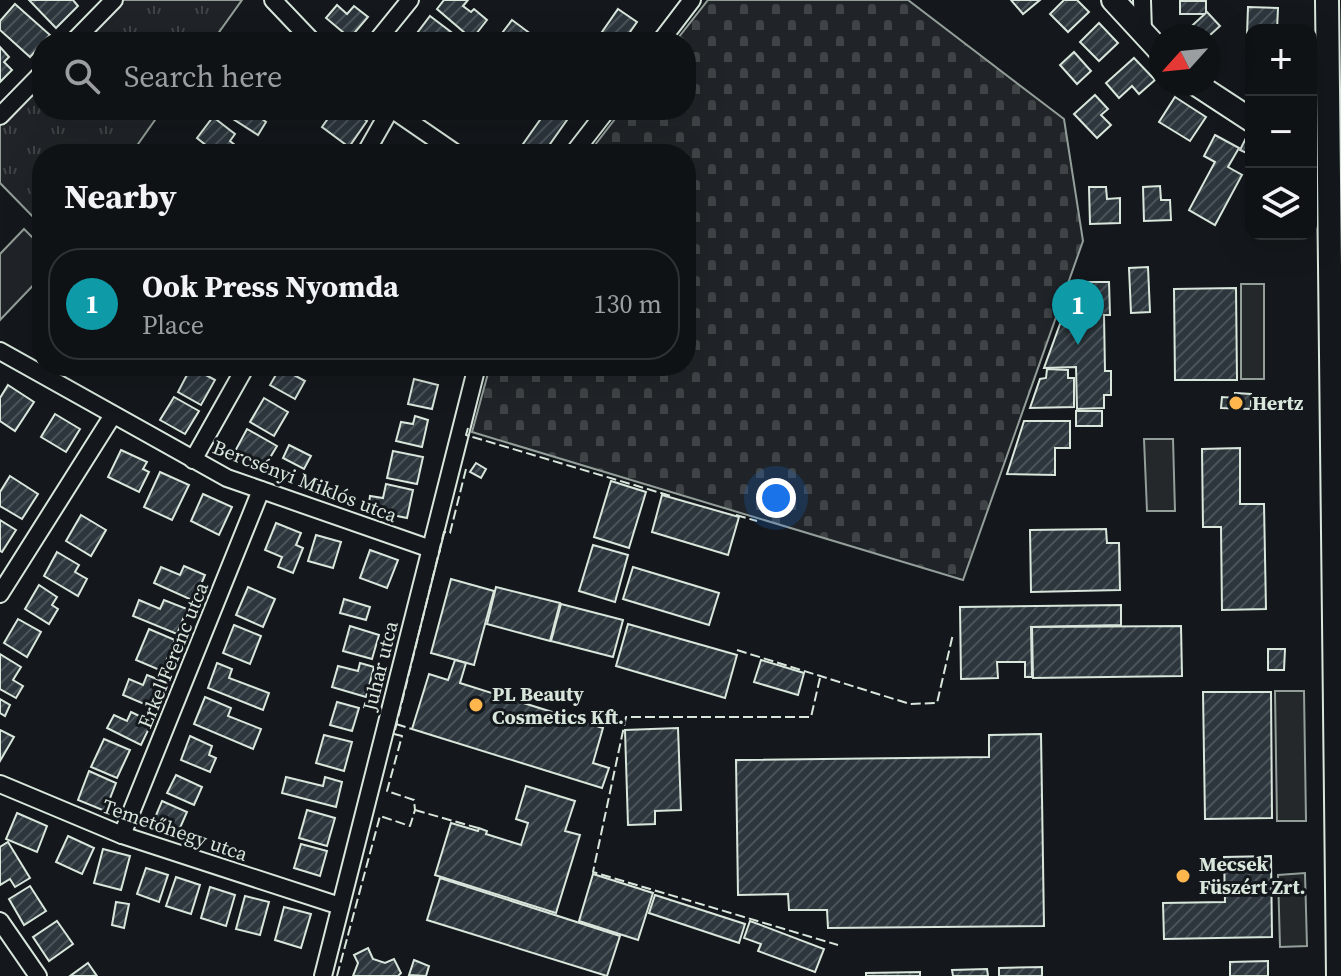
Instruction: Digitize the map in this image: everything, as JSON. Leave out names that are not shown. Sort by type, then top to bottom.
[{"type":"main road","points":[[1113,0],[1149,39]]},
{"type":"main road","points":[[1327,0],[1338,976]]},
{"type":"main road","points":[[1214,96],[1245,116]]},
{"type":"street","points":[[83,32],[114,0]]},
{"type":"street","points":[[273,0],[303,32]]},
{"type":"street","points":[[384,32],[410,0]]},
{"type":"street","points":[[668,32],[692,0]]},
{"type":"street","points":[[1142,0],[1143,32]]},
{"type":"street","points":[[0,116],[32,83]]},
{"type":"street","points":[[371,144],[386,120]]},
{"type":"street","points":[[407,120],[442,144]]},
{"type":"street","points":[[581,144],[599,120]]},
{"type":"street","name":"Bercsényi Miklós utca","points":[[0,351],[32,369]]},
{"type":"street","name":"Bercsényi Miklós utca","points":[[44,376],[227,478],[431,549]]},
{"type":"street","points":[[193,460],[240,376]]},
{"type":"street","name":"Juhar utca","points":[[323,976],[474,376]]},
{"type":"street","points":[[0,594],[113,415]]},
{"type":"street","name":"Erkel Ferenc utca","points":[[122,835],[261,490]]},
{"type":"street","name":"Temetőhegy utca","points":[[0,784],[122,835],[340,906]]},
{"type":"street","points":[[0,921],[38,976]]},
{"type":"green space","points":[[122,0],[242,0],[219,32],[91,32]]},
{"type":"green space","points":[[708,0],[908,0],[1064,119],[1083,241],[963,580],[472,432],[487,376],[696,376],[696,144],[596,144],[614,120],[696,120],[696,32],[683,32]]},
{"type":"green space","points":[[32,91],[32,120],[155,120],[138,144],[32,144],[32,216],[0,183],[0,123]]},
{"type":"green space","points":[[24,229],[32,237],[32,286],[0,320],[0,254]]},
{"type":"shaded area","points":[[1241,284],[1264,284],[1264,379],[1241,379]]},
{"type":"shaded area","points":[[1144,439],[1173,439],[1175,511],[1147,511]]},
{"type":"shaded area","points":[[1275,691],[1304,691],[1306,821],[1277,821]]},
{"type":"shaded area","points":[[1305,873],[1307,946],[1280,947],[1278,875]]},
{"type":"building","points":[[29,0],[73,0],[78,6],[56,28]]},
{"type":"building","points":[[444,0],[468,0],[463,6],[471,12],[474,9],[487,20],[478,32],[464,32],[437,9]]},
{"type":"building","points":[[1011,0],[1040,0],[1023,14]]},
{"type":"building","points":[[1064,0],[1077,0],[1089,12],[1068,32],[1050,14]]},
{"type":"building","points":[[1180,1],[1206,1],[1206,14],[1180,14]]},
{"type":"building","points":[[15,4],[47,32],[32,32],[30,57],[0,30],[0,21]]},
{"type":"building","points":[[337,5],[347,14],[354,6],[368,17],[355,32],[343,32],[326,18]]},
{"type":"building","points":[[1248,7],[1278,8],[1277,24],[1247,24]]},
{"type":"building","points":[[618,9],[637,22],[630,32],[602,32]]},
{"type":"building","points":[[1207,12],[1218,24],[1194,24]]},
{"type":"building","points":[[430,16],[451,32],[418,32]]},
{"type":"building","points":[[512,20],[528,32],[503,32]]},
{"type":"building","points":[[1099,23],[1118,43],[1099,61],[1080,42]]},
{"type":"building","points":[[0,47],[9,57],[4,62],[12,70],[0,82]]},
{"type":"building","points":[[1074,52],[1091,71],[1077,84],[1060,65]]},
{"type":"building","points":[[1134,58],[1149,74],[1149,85],[1139,94],[1132,86],[1119,98],[1106,83]]},
{"type":"building","points":[[1095,95],[1108,109],[1101,115],[1111,125],[1097,138],[1074,114]]},
{"type":"building","points":[[1175,97],[1206,117],[1190,141],[1159,122]]},
{"type":"building","points":[[211,120],[217,120],[235,134],[230,141],[234,144],[204,144],[197,138]]},
{"type":"building","points":[[235,120],[264,120],[266,122],[258,135]]},
{"type":"building","points":[[327,120],[367,121],[351,144],[345,144],[322,127]]},
{"type":"building","points":[[540,120],[567,120],[550,144],[523,144]]},
{"type":"building","points":[[1215,135],[1239,148],[1228,167],[1242,175],[1215,225],[1189,210],[1215,162],[1204,156]]},
{"type":"building","points":[[1160,186],[1161,200],[1170,200],[1171,220],[1144,221],[1143,187]]},
{"type":"building","points":[[1089,187],[1106,187],[1107,199],[1120,198],[1120,223],[1090,224]]},
{"type":"building","points":[[1148,267],[1150,312],[1131,313],[1129,268]]},
{"type":"building","points":[[1075,282],[1109,282],[1110,315],[1104,315],[1105,371],[1111,371],[1111,395],[1104,395],[1104,408],[1077,409],[1076,367],[1044,368],[1060,324],[1075,324]]},
{"type":"building","points":[[1236,288],[1237,380],[1175,380],[1174,289]]},
{"type":"building","points":[[1047,369],[1068,370],[1068,378],[1074,378],[1074,407],[1030,408],[1040,379],[1046,378]]},
{"type":"building","points":[[186,376],[208,376],[215,380],[201,405],[178,392]]},
{"type":"building","points":[[275,376],[296,376],[305,381],[295,399],[270,385]]},
{"type":"building","points":[[414,379],[438,385],[432,409],[408,404]]},
{"type":"building","points":[[8,385],[34,402],[15,431],[0,421],[0,398]]},
{"type":"building","name":"Hertz","points":[[1235,393],[1251,394],[1251,409],[1221,408],[1222,397],[1235,398]]},
{"type":"building","points":[[174,397],[199,411],[185,434],[160,420]]},
{"type":"building","points":[[264,398],[288,412],[274,436],[250,422]]},
{"type":"building","points":[[1076,411],[1102,411],[1102,426],[1076,426]]},
{"type":"building","points":[[55,414],[80,429],[66,452],[41,437]]},
{"type":"building","points":[[415,416],[428,420],[422,447],[396,441],[401,422],[413,424]]},
{"type":"building","points":[[1024,421],[1070,421],[1070,448],[1055,448],[1055,475],[1007,474]]},
{"type":"building","points":[[247,429],[277,446],[262,471],[233,455]]},
{"type":"building","points":[[289,445],[311,456],[304,469],[283,458]]},
{"type":"building","points":[[1240,448],[1240,504],[1264,504],[1266,609],[1222,610],[1221,527],[1203,527],[1202,449]]},
{"type":"building","points":[[121,450],[147,462],[143,469],[149,472],[139,492],[108,477]]},
{"type":"building","points":[[393,451],[423,457],[417,484],[387,478]]},
{"type":"building","points":[[476,463],[486,469],[481,478],[470,472]]},
{"type":"building","points":[[160,472],[189,485],[172,520],[144,507]]},
{"type":"building","points":[[10,476],[38,494],[22,519],[0,506],[0,492]]},
{"type":"building","points":[[611,481],[646,492],[629,548],[594,537]]},
{"type":"building","points":[[386,484],[413,490],[407,518],[368,510],[370,496],[383,498]]},
{"type":"building","points":[[203,494],[232,507],[219,535],[191,521]]},
{"type":"building","points":[[662,495],[739,517],[728,555],[652,532]]},
{"type":"building","points":[[81,515],[106,530],[91,556],[66,541]]},
{"type":"building","points":[[0,520],[16,530],[2,552],[0,551]]},
{"type":"building","points":[[276,523],[301,533],[296,545],[303,548],[293,573],[278,567],[282,557],[265,550]]},
{"type":"building","points":[[1106,529],[1107,543],[1119,543],[1120,590],[1031,592],[1030,530]]},
{"type":"building","points":[[316,535],[341,542],[333,568],[308,561]]},
{"type":"building","points":[[593,545],[628,555],[615,602],[579,591]]},
{"type":"building","points":[[370,550],[398,560],[387,588],[360,578]]},
{"type":"building","points":[[57,552],[79,565],[75,572],[87,579],[78,596],[44,576]]},
{"type":"building","points":[[184,566],[205,575],[194,601],[154,583],[161,567],[180,575]]},
{"type":"building","points":[[633,567],[719,593],[709,625],[623,599]]},
{"type":"building","name":"PL Beauty Cosmetics Kft.","points":[[451,579],[494,591],[474,665],[431,653]]},
{"type":"building","points":[[39,585],[57,597],[52,605],[58,609],[49,624],[25,609]]},
{"type":"building","points":[[248,587],[275,599],[263,627],[236,615]]},
{"type":"building","points":[[496,587],[560,603],[550,641],[487,624]]},
{"type":"building","points":[[344,599],[370,607],[366,620],[340,613]]},
{"type":"building","points":[[139,600],[160,609],[164,600],[187,609],[177,634],[133,616]]},
{"type":"building","points":[[561,604],[623,620],[613,657],[551,641]]},
{"type":"building","points":[[1121,605],[1121,625],[1031,627],[1032,677],[1025,677],[1025,662],[997,662],[998,678],[961,679],[960,607]]},
{"type":"building","points":[[18,619],[41,632],[27,657],[4,643]]},
{"type":"building","points":[[628,624],[737,655],[725,698],[616,666]]},
{"type":"building","points":[[234,625],[261,636],[250,664],[223,653]]},
{"type":"building","points":[[350,626],[379,635],[372,659],[343,651]]},
{"type":"building","points":[[1181,626],[1182,676],[1033,678],[1032,627]]},
{"type":"building","points":[[149,629],[175,640],[162,671],[136,660]]},
{"type":"building","points":[[1268,649],[1285,649],[1284,670],[1268,670]]},
{"type":"building","points":[[0,654],[21,667],[13,680],[23,686],[16,698],[0,689]]},
{"type":"building","name":"PL Beauty Cosmetics Kft.","points":[[455,660],[466,663],[460,683],[603,728],[593,763],[609,768],[602,788],[412,729],[429,674],[448,680]]},
{"type":"building","points":[[761,660],[804,673],[798,695],[754,682]]},
{"type":"building","points":[[217,663],[232,669],[229,678],[269,693],[263,710],[208,688]]},
{"type":"building","points":[[360,663],[374,667],[366,697],[332,687],[338,666],[358,671]]},
{"type":"building","points":[[147,675],[167,683],[156,709],[123,695],[129,679],[143,685]]},
{"type":"building","points":[[1203,692],[1271,692],[1272,818],[1205,819]]},
{"type":"building","points":[[205,697],[231,708],[228,716],[261,729],[253,749],[194,724]]},
{"type":"building","points":[[0,699],[10,705],[5,716],[0,713]]},
{"type":"building","points":[[337,702],[359,708],[352,731],[330,725]]},
{"type":"building","points":[[131,712],[152,722],[141,745],[107,728],[114,715],[127,721]]},
{"type":"building","points":[[678,728],[681,810],[655,811],[655,824],[628,825],[625,730]]},
{"type":"building","points":[[0,730],[14,737],[0,761]]},
{"type":"building","points":[[1041,734],[1044,926],[828,928],[827,910],[789,910],[788,894],[738,895],[736,760],[989,757],[989,735]]},
{"type":"building","points":[[324,735],[352,742],[344,771],[316,763]]},
{"type":"building","points":[[190,736],[212,746],[209,755],[216,758],[210,772],[181,760]]},
{"type":"building","points":[[104,739],[130,750],[117,778],[91,767]]},
{"type":"building","points":[[89,771],[116,783],[105,811],[78,800]]},
{"type":"building","points":[[176,775],[202,787],[194,805],[167,793]]},
{"type":"building","points":[[286,777],[323,786],[325,777],[342,782],[336,807],[282,793]]},
{"type":"building","points":[[526,786],[575,801],[565,831],[580,835],[556,913],[435,875],[451,823],[478,831],[479,828],[487,831],[486,834],[521,845],[528,823],[516,819]]},
{"type":"building","points":[[162,801],[187,812],[176,837],[151,827]]},
{"type":"building","points":[[307,810],[335,818],[327,846],[299,838]]},
{"type":"building","points":[[17,813],[47,826],[37,852],[6,839]]},
{"type":"building","points":[[68,836],[94,848],[82,874],[56,862]]},
{"type":"building","points":[[8,842],[30,878],[15,887],[10,879],[0,885],[0,847]]},
{"type":"building","points":[[301,844],[327,851],[320,876],[294,868]]},
{"type":"building","points":[[103,849],[130,856],[121,890],[94,883]]},
{"type":"building","points":[[1271,856],[1272,937],[1164,939],[1163,903],[1225,902],[1224,857]]},
{"type":"building","points":[[146,868],[168,875],[159,902],[137,894]]},
{"type":"building","points":[[593,874],[653,893],[638,940],[579,921]]},
{"type":"building","points":[[176,877],[200,885],[191,914],[166,906]]},
{"type":"building","points":[[440,878],[620,936],[607,976],[427,920]]},
{"type":"building","points":[[30,886],[46,911],[24,925],[9,899]]},
{"type":"building","points":[[210,887],[235,895],[226,926],[201,918]]},
{"type":"building","points":[[655,895],[745,924],[739,943],[649,913]]},
{"type":"building","points":[[245,896],[269,902],[260,935],[236,929]]},
{"type":"building","points":[[116,902],[129,904],[124,928],[112,925]]},
{"type":"building","points":[[284,907],[311,914],[301,948],[275,940]]},
{"type":"building","points":[[57,921],[73,944],[49,961],[33,937]]},
{"type":"building","points":[[750,921],[824,949],[815,972],[758,951],[761,944],[744,938]]},
{"type":"building","points":[[368,948],[373,959],[385,963],[394,959],[401,973],[398,976],[353,976],[358,963],[354,955]]},
{"type":"building","points":[[414,960],[429,966],[426,976],[409,975]]},
{"type":"building","points":[[1268,961],[1268,976],[1230,976],[1230,962]]},
{"type":"building","points":[[88,963],[97,976],[70,976]]},
{"type":"building","points":[[1042,967],[1042,976],[999,976],[999,968]]},
{"type":"building","points":[[987,969],[988,976],[953,976],[952,970]]},
{"type":"building","points":[[920,972],[920,976],[866,976],[866,973]]},
{"type":"fence","points":[[468,428],[466,435],[671,496]]},
{"type":"fence","points":[[337,976],[380,816],[410,826],[415,810],[414,800],[387,791],[402,736],[394,734],[444,532],[450,533],[466,469]]},
{"type":"fence","points":[[736,515],[757,521]]},
{"type":"fence","points":[[737,650],[910,704],[937,703],[953,634]]},
{"type":"fence","points":[[820,678],[811,717],[626,717],[593,872],[838,945]]},
{"type":"fence","points":[[396,724],[412,729]]},
{"type":"fence","points":[[415,810],[478,828]]},
{"type":"place","name":"Ook Press Nyomda","points":[[1078,345]]},
{"type":"place","name":"Hertz","points":[[1236,403]]},
{"type":"place","name":"PL Beauty Cosmetics Kft.","points":[[476,705]]},
{"type":"place","name":"Mecsek Füszért Zrt.","points":[[1183,876]]}]
